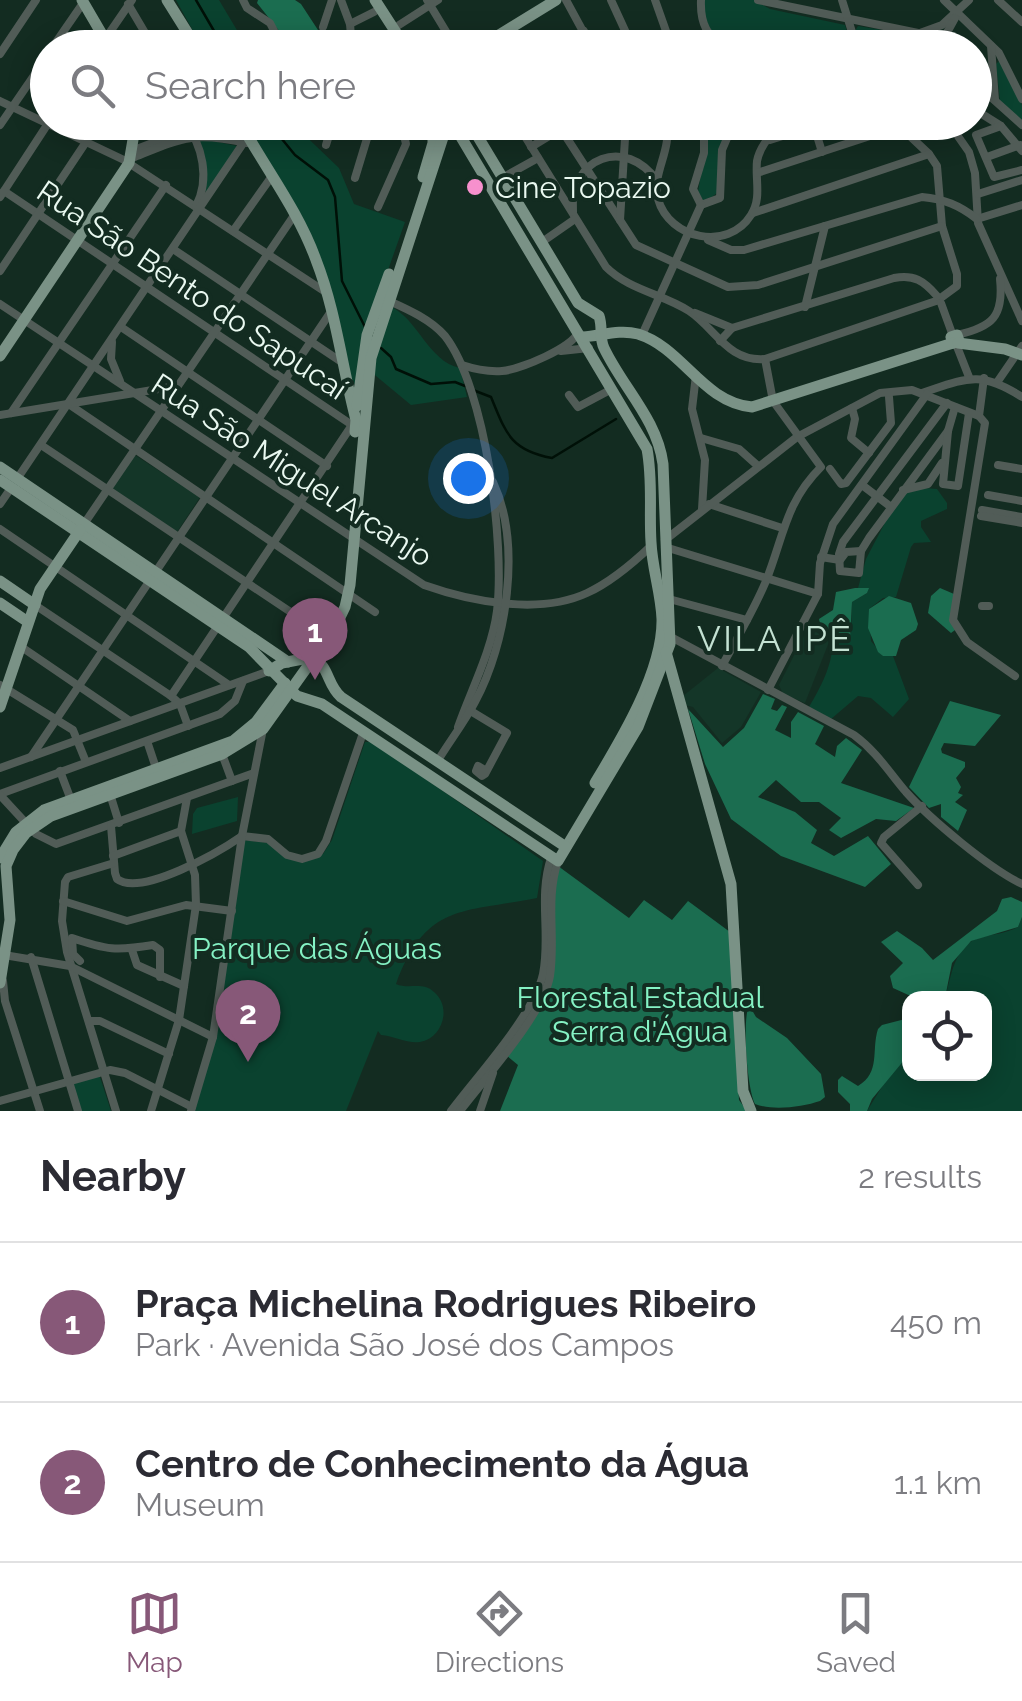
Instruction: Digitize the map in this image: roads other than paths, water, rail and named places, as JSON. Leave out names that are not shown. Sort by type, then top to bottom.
[{"type":"main road","points":[[167,0],[186,30]]},
{"type":"main road","points":[[384,0],[402,30]]},
{"type":"main road","points":[[507,30],[556,0]]},
{"type":"main road","points":[[519,30],[567,0]]},
{"type":"main road","points":[[80,3],[94,30]]},
{"type":"main road","points":[[374,6],[394,30]]},
{"type":"main road","points":[[0,356],[130,158],[129,140]]},
{"type":"main road","points":[[1,983],[10,906],[6,866],[29,825],[199,758],[243,734],[287,687],[340,619],[351,538],[357,387],[366,335],[385,299],[430,154],[440,140]]},
{"type":"main road","points":[[462,140],[494,173],[539,247],[583,341],[647,450],[669,599],[662,648],[731,884],[743,1091],[751,1111]]},
{"type":"main road","points":[[476,140],[539,247],[584,309],[598,316],[605,350],[647,418],[660,448],[666,635],[622,736],[563,845]]},
{"type":"main road","points":[[248,141],[295,214],[328,293],[343,363],[357,387]]},
{"type":"main road","points":[[583,341],[575,312],[584,309]]},
{"type":"main road","points":[[0,344],[22,319]]},
{"type":"main road","points":[[583,341],[602,330],[643,333],[716,388],[740,400],[758,401],[957,340],[1021,352]]},
{"type":"main road","points":[[0,468],[9,482],[220,622],[288,662]]},
{"type":"main road","points":[[0,707],[3,686],[40,589],[81,528]]},
{"type":"main road","points":[[0,581],[34,604]]},
{"type":"main road","points":[[0,603],[28,622]]},
{"type":"main road","points":[[220,622],[287,687],[304,699],[322,704],[554,859],[638,727],[667,660]]},
{"type":"main road","points":[[279,706],[322,694],[331,681],[324,638]]},
{"type":"main road","points":[[269,671],[308,658],[324,664],[341,697],[563,845]]},
{"type":"main road","points":[[0,858],[44,810],[156,768],[222,754],[250,739],[279,706],[287,687]]},
{"type":"main road","points":[[363,732],[368,723],[381,724]]},
{"type":"main road","points":[[450,790],[479,804],[486,794]]},
{"type":"main road","points":[[0,887],[10,906]]},
{"type":"street","points":[[0,54],[36,0]]},
{"type":"street","points":[[322,27],[332,0]]},
{"type":"street","points":[[567,0],[583,30]]},
{"type":"street","points":[[611,0],[623,30]]},
{"type":"street","points":[[656,0],[666,30]]},
{"type":"street","points":[[701,0],[706,30]]},
{"type":"street","points":[[758,0],[898,30]]},
{"type":"street","points":[[842,0],[851,30]]},
{"type":"street","points":[[944,0],[975,30]]},
{"type":"street","points":[[933,30],[969,0]]},
{"type":"street","points":[[998,0],[1022,22]]},
{"type":"street","points":[[112,30],[129,1]]},
{"type":"street","points":[[129,1],[144,30]]},
{"type":"street","points":[[399,24],[432,2],[447,30]]},
{"type":"street","points":[[63,30],[80,3]]},
{"type":"street","points":[[246,3],[274,30]]},
{"type":"street","points":[[329,13],[343,5],[351,30]]},
{"type":"street","points":[[350,24],[374,6]]},
{"type":"street","points":[[948,30],[957,13]]},
{"type":"street","points":[[992,47],[1003,60],[1022,100]]},
{"type":"street","points":[[995,100],[992,62],[1003,60]]},
{"type":"street","points":[[0,125],[30,80]]},
{"type":"street","points":[[992,97],[1022,125]]},
{"type":"street","points":[[0,101],[30,114]]},
{"type":"street","points":[[987,157],[1021,147],[992,120]]},
{"type":"street","points":[[992,129],[1002,126]]},
{"type":"street","points":[[2,194],[38,140]]},
{"type":"street","points":[[82,140],[130,158],[198,208],[328,293]]},
{"type":"street","points":[[130,158],[168,140]]},
{"type":"street","points":[[193,140],[203,166],[198,208]]},
{"type":"street","points":[[0,504],[9,482],[41,445],[198,208],[248,141],[243,140]]},
{"type":"street","points":[[326,145],[328,140]]},
{"type":"street","points":[[356,178],[367,140]]},
{"type":"street","points":[[378,207],[405,140]]},
{"type":"street","points":[[527,140],[613,274],[732,328]]},
{"type":"street","points":[[531,147],[542,140]]},
{"type":"street","points":[[569,140],[636,246],[673,265],[735,288],[758,285],[942,226]]},
{"type":"street","points":[[621,224],[626,140]]},
{"type":"street","points":[[667,140],[657,180],[661,206],[677,227],[731,250],[744,250],[910,199],[941,199],[977,219]]},
{"type":"street","points":[[701,204],[693,189],[704,140]]},
{"type":"street","points":[[701,204],[716,202],[722,194],[722,150],[726,140]]},
{"type":"street","points":[[753,213],[758,197],[758,158],[768,140]]},
{"type":"street","points":[[818,140],[822,152]]},
{"type":"street","points":[[758,172],[858,140]]},
{"type":"street","points":[[689,311],[746,359],[765,359],[939,299],[957,286],[958,274],[942,226],[939,174],[930,154],[914,140]]},
{"type":"street","points":[[961,140],[969,152],[978,194],[977,219],[1005,290],[1022,321]]},
{"type":"street","points":[[978,140],[995,178],[1022,170]]},
{"type":"street","points":[[0,271],[86,142]]},
{"type":"street","points":[[703,238],[731,232],[753,213],[930,154]]},
{"type":"street","points":[[494,173],[538,158]]},
{"type":"street","points":[[562,198],[572,192],[585,167],[602,159],[626,158],[642,164],[657,180]]},
{"type":"street","points":[[233,231],[272,176]]},
{"type":"street","points":[[978,194],[1022,180]]},
{"type":"street","points":[[11,413],[166,185]]},
{"type":"street","points":[[572,192],[574,218]]},
{"type":"street","name":"Rua São Bento do Sapucaí","points":[[2,194],[214,332],[355,431]]},
{"type":"street","points":[[608,204],[620,200]]},
{"type":"street","points":[[643,333],[701,204]]},
{"type":"street","points":[[977,219],[1019,207],[1022,219]]},
{"type":"street","points":[[81,528],[295,214]]},
{"type":"street","points":[[539,247],[574,218]]},
{"type":"street","points":[[806,307],[825,226]]},
{"type":"street","points":[[677,227],[680,251]]},
{"type":"street","points":[[173,248],[343,363]]},
{"type":"street","points":[[720,340],[732,328],[904,276],[925,282],[939,299],[968,377],[998,381],[1022,397]]},
{"type":"street","points":[[957,340],[989,325],[1005,290]]},
{"type":"street","points":[[385,299],[440,330],[462,365],[489,473],[502,601]]},
{"type":"street","name":"Rua São Miguel Arcanjo","points":[[0,304],[424,586],[502,601],[557,602],[598,587],[797,437],[890,390],[924,394],[968,377]]},
{"type":"street","points":[[31,757],[332,310]]},
{"type":"street","points":[[121,328],[327,466]]},
{"type":"street","points":[[113,338],[111,360],[122,385]]},
{"type":"street","points":[[462,365],[502,371],[524,366],[576,340],[583,341]]},
{"type":"street","points":[[551,352],[583,341]]},
{"type":"street","points":[[998,381],[1021,352]]},
{"type":"street","points":[[765,359],[773,399],[797,437],[844,484],[891,424],[888,398]]},
{"type":"street","points":[[696,374],[692,409],[705,460],[704,493],[708,504],[782,528]]},
{"type":"street","points":[[951,405],[943,484],[956,486],[984,378]]},
{"type":"street","points":[[0,415],[176,386]]},
{"type":"street","points":[[568,395],[578,407],[613,388]]},
{"type":"street","points":[[768,690],[818,594],[821,557],[834,524],[924,394],[974,414],[985,423],[954,620],[966,642],[1015,676]]},
{"type":"street","points":[[69,405],[375,612]]},
{"type":"street","points":[[948,431],[862,552],[859,573],[842,572],[843,542],[876,495],[951,405]]},
{"type":"street","points":[[852,408],[855,419],[851,438],[869,453]]},
{"type":"street","points":[[171,696],[327,466],[355,431]]},
{"type":"street","points":[[701,438],[728,444],[758,466]]},
{"type":"street","points":[[41,445],[324,638]]},
{"type":"street","points":[[903,490],[928,484],[944,464]]},
{"type":"street","points":[[998,465],[1022,469]]},
{"type":"street","points":[[722,666],[767,578],[795,498],[826,468]]},
{"type":"street","points":[[438,762],[477,687],[502,601],[505,525],[501,501],[489,473]]},
{"type":"street","points":[[862,485],[891,507]]},
{"type":"street","points":[[988,495],[1022,501]]},
{"type":"street","points":[[492,507],[495,497],[505,525]]},
{"type":"street","points":[[981,513],[1017,519]]},
{"type":"street","points":[[0,529],[229,685]]},
{"type":"street","points":[[660,541],[818,594]]},
{"type":"street","points":[[840,560],[846,552],[862,552]]},
{"type":"street","points":[[821,557],[840,560]]},
{"type":"street","points":[[669,599],[746,620]]},
{"type":"street","points":[[34,604],[171,696],[180,704],[188,726]]},
{"type":"street","points":[[666,635],[865,743],[922,806],[996,871],[1022,884]]},
{"type":"street","points":[[20,646],[130,721]]},
{"type":"street","points":[[667,660],[690,649]]},
{"type":"street","points":[[0,768],[269,671]]},
{"type":"street","points":[[2,797],[230,707],[243,680]]},
{"type":"street","points":[[3,686],[73,730],[86,762]]},
{"type":"street","points":[[467,709],[507,733],[482,776],[476,770],[478,766],[483,768]]},
{"type":"street","points":[[2,1111],[0,1102],[103,1070],[118,1070],[191,1109],[213,1036],[242,836],[263,728]]},
{"type":"street","points":[[110,794],[115,824],[113,860],[117,879],[128,885],[192,864],[242,836],[268,838],[294,858],[311,858],[326,841],[363,732]]},
{"type":"street","points":[[250,739],[258,745],[257,761]]},
{"type":"street","points":[[146,741],[156,768]]},
{"type":"street","points":[[222,754],[232,781]]},
{"type":"street","points":[[60,772],[71,800]]},
{"type":"street","points":[[2,797],[42,840],[56,844],[254,774]]},
{"type":"street","points":[[0,812],[2,797]]},
{"type":"street","points":[[151,1111],[179,1020],[196,905],[192,864],[181,832],[187,798]]},
{"type":"street","points":[[918,884],[881,843],[922,806]]},
{"type":"street","points":[[181,832],[68,876],[62,922],[67,952],[88,975],[213,1036]]},
{"type":"street","points":[[230,844],[240,853]]},
{"type":"street","points":[[451,1111],[462,1105],[496,1063],[538,1006],[548,984],[554,859]]},
{"type":"street","points":[[462,1105],[538,990],[544,960],[544,882],[554,859]]},
{"type":"street","points":[[63,901],[127,922],[186,905],[232,911]]},
{"type":"street","points":[[116,1111],[76,983],[72,938],[115,950],[156,946],[160,950],[160,977]]},
{"type":"street","points":[[132,950],[137,965],[184,986]]},
{"type":"street","points":[[60,964],[67,952]]},
{"type":"street","points":[[2,953],[75,964]]},
{"type":"street","points":[[31,957],[78,1111]]},
{"type":"street","points":[[76,983],[88,975]]},
{"type":"street","points":[[1,983],[40,1111]]},
{"type":"street","points":[[89,1021],[100,1021],[169,1054]]},
{"type":"street","points":[[462,1105],[473,1105],[479,1111],[496,1063]]},
{"type":"waterway","points":[[196,0],[214,30]]},
{"type":"waterway","points":[[283,140],[295,155],[328,180],[335,197],[342,281],[365,327]]},
{"type":"waterway","points":[[381,348],[396,369],[431,384],[455,382],[465,386]]},
{"type":"waterway","points":[[473,390],[491,397],[506,430],[518,445],[552,458],[616,419]]},
{"type":"place","name":"Cine Topazio","points":[[475,187]]},
{"type":"place","name":"Praça Michelina Rodrigues Ribeiro","points":[[315,680]]},
{"type":"place","name":"Centro de Conhecimento da Água","points":[[248,1062]]},
{"type":"district","name":"VILA IPÊ","points":[[775,638]]},
{"type":"park label","name":"Parque das Águas","points":[[317,948]]},
{"type":"park label","name":"Florestal Estadual Serra d'Água","points":[[640,1014]]}]
